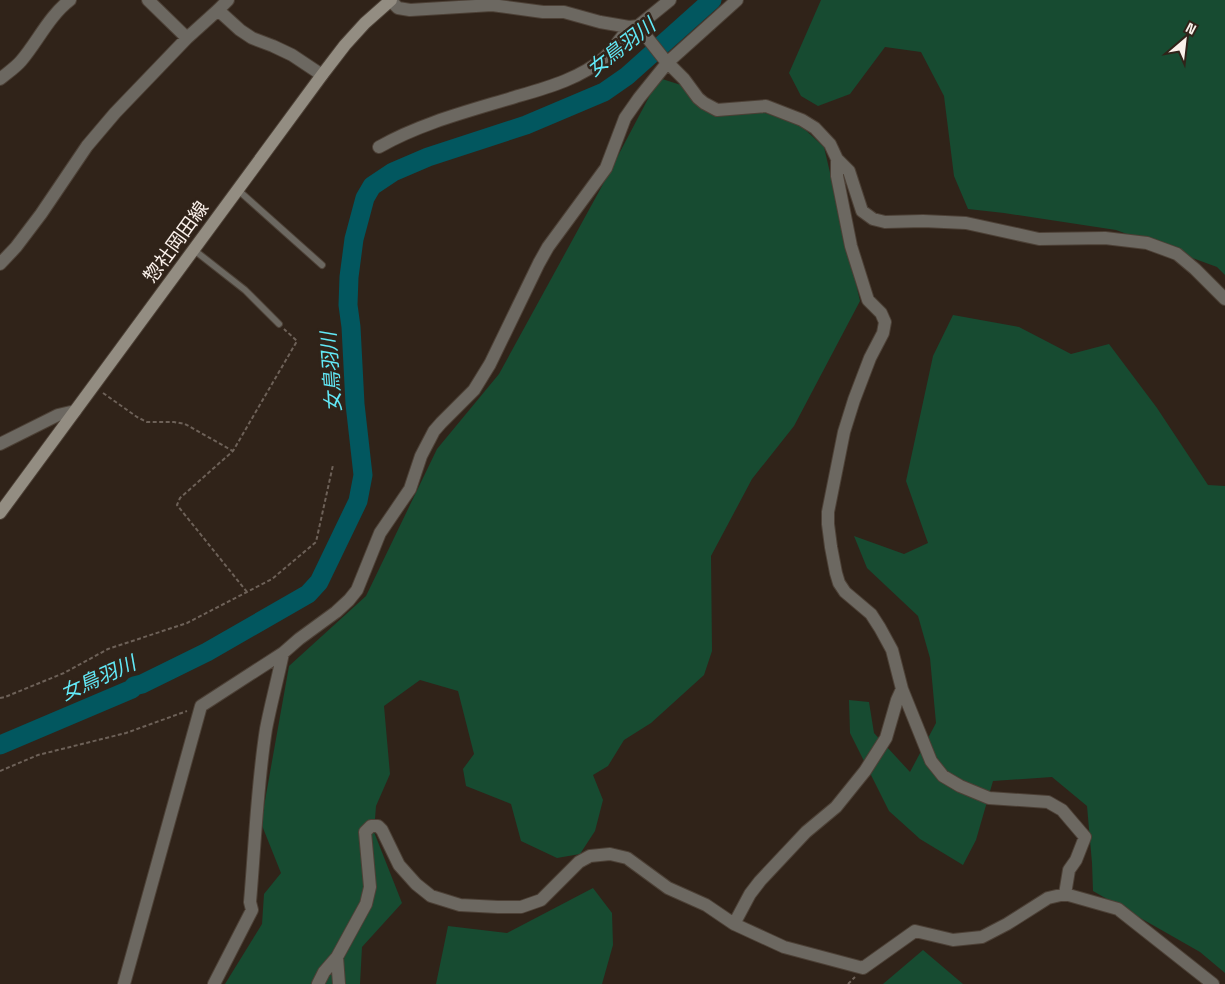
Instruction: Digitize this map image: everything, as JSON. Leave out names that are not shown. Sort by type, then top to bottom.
[{"type":"main road","name":"惣社岡田線","points":[[0,514],[322,75],[345,45],[390,0]]},
{"type":"street","points":[[0,79],[21,61],[54,15],[70,0]]},
{"type":"street","points":[[148,0],[187,38]]},
{"type":"street","points":[[0,264],[16,247],[93,139],[115,113],[187,38],[228,0]]},
{"type":"street","points":[[390,0],[398,8],[410,10],[492,5],[543,12],[564,12],[600,22],[636,27],[704,103],[717,110],[766,106],[802,120],[815,128],[830,144],[837,159],[849,171],[862,211],[874,220],[885,222],[966,222],[1039,239],[1105,238],[1147,243],[1177,254],[1225,299]]},
{"type":"street","points":[[379,147],[394,138],[431,123],[569,79],[604,57],[636,27],[670,0]]},
{"type":"street","points":[[124,984],[201,706],[283,653],[336,612],[357,590],[380,533],[410,489],[422,456],[434,432],[441,422],[474,390],[483,377],[548,247],[606,168],[625,118],[666,60],[737,0]]},
{"type":"street","points":[[218,10],[252,38],[292,55],[322,75]]},
{"type":"street","points":[[837,159],[837,176],[851,246],[868,300],[881,313],[885,322],[883,333],[870,358],[844,432],[828,512],[831,547],[839,583],[845,592],[871,614],[892,650],[902,689],[931,761],[943,776],[960,786],[990,798],[1048,802],[1062,810],[1085,837],[1076,860],[1068,870],[1065,894]]},
{"type":"street","points":[[0,444],[58,415],[75,411]]},
{"type":"street","points":[[214,984],[252,910],[250,902],[261,768],[266,728],[283,653]]},
{"type":"street","points":[[734,924],[750,894],[760,881],[806,832],[836,807],[865,771],[886,738],[902,689]]},
{"type":"street","points":[[318,984],[324,972],[337,957],[366,904],[370,887],[365,832],[371,826],[378,826],[382,830],[399,865],[416,884],[431,896],[460,905],[498,908],[521,907],[541,900],[580,862],[590,856],[610,854],[628,858],[668,888],[706,905],[734,924],[784,947],[863,968],[915,931],[953,940],[982,937],[1007,924],[1048,898],[1065,894],[1118,909],[1213,984]]},
{"type":"street","points":[[337,957],[339,984]]},
{"type":"lane","points":[[238,190],[322,265]]},
{"type":"lane","points":[[194,250],[245,290],[279,324]]},
{"type":"path","points":[[247,592],[177,505],[180,498],[233,451],[297,341],[279,324]]},
{"type":"path","points":[[93,386],[147,422],[184,424],[233,451]]},
{"type":"path","points":[[0,698],[64,673],[108,649],[187,623],[272,579],[316,542],[333,465]]},
{"type":"path","points":[[0,770],[38,755],[126,733],[201,706]]},
{"type":"green space","points":[[821,0],[1225,0],[1225,275],[1217,267],[1116,230],[968,209],[954,176],[944,96],[921,52],[885,47],[850,94],[818,106],[801,96],[789,73]]},
{"type":"green space","points":[[659,78],[681,85],[698,106],[717,116],[762,112],[800,125],[824,147],[860,301],[794,426],[752,479],[711,556],[712,651],[704,675],[651,723],[624,740],[608,766],[593,775],[603,800],[595,831],[580,854],[557,858],[521,841],[511,804],[466,786],[463,769],[474,754],[458,691],[420,680],[384,706],[390,774],[376,806],[374,832],[402,903],[362,947],[360,984],[225,984],[262,924],[264,894],[281,873],[261,823],[289,666],[366,596],[437,449],[499,374]]},
{"type":"green space","points":[[953,315],[1019,327],[1071,354],[1109,344],[1157,408],[1208,485],[1225,486],[1225,973],[1200,952],[1093,891],[1087,806],[1052,777],[993,781],[976,840],[963,865],[920,839],[889,811],[850,733],[849,700],[869,702],[874,733],[910,772],[936,723],[930,658],[918,616],[867,568],[854,536],[904,554],[928,543],[906,481],[933,356]]},
{"type":"green space","points":[[593,888],[612,913],[613,945],[602,984],[436,984],[448,926],[507,933]]},
{"type":"green space","points":[[923,950],[963,984],[883,984]]},
{"type":"waterway","name":"女鳥羽川","points":[[0,745],[132,689],[134,686],[142,684],[207,652],[308,594],[319,582],[358,501],[363,475],[355,404],[348,305],[349,277],[354,239],[365,198],[372,186],[393,172],[428,157],[526,125],[604,92],[627,76],[712,0]]}]
